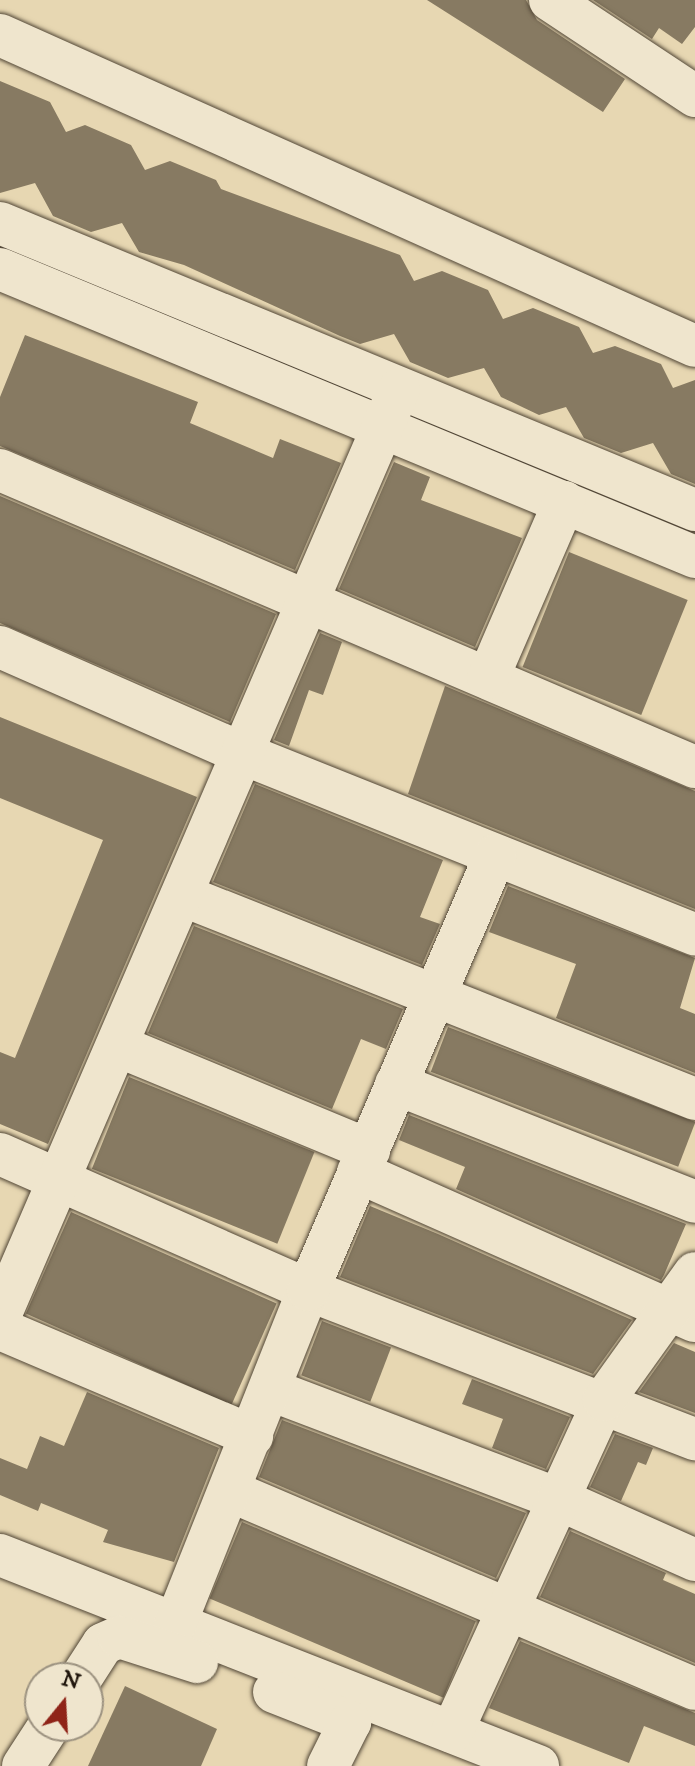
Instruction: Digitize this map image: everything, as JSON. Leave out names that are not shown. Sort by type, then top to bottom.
[{"type":"street","points":[[550,0],[695,96]]},
{"type":"street","points":[[0,35],[695,346]]},
{"type":"street","points":[[0,223],[695,510]]},
{"type":"street","points":[[0,269],[695,557]]},
{"type":"street","points":[[0,1316],[184,896],[241,753],[386,428],[399,389]]},
{"type":"street","points":[[0,470],[695,767]]},
{"type":"street","points":[[488,678],[564,502]]},
{"type":"street","points":[[0,647],[241,753],[695,935]]},
{"type":"street","points":[[175,1625],[271,1390],[308,1290],[495,856]]},
{"type":"street","points":[[184,896],[695,1099]]},
{"type":"street","points":[[118,1046],[364,1161],[681,1316]]},
{"type":"street","points":[[396,1084],[695,1202]]},
{"type":"street","points":[[0,1154],[308,1290],[604,1400],[695,1439]]},
{"type":"street","points":[[452,1732],[604,1400],[681,1316],[695,1273]]},
{"type":"street","points":[[0,1329],[252,1436]]},
{"type":"street","points":[[271,1390],[558,1499],[695,1560]]},
{"type":"street","points":[[230,1491],[695,1689]]},
{"type":"street","points":[[0,1555],[538,1766]]},
{"type":"street","points":[[91,1662],[103,1644],[119,1637],[166,1650],[350,1722],[328,1766]]},
{"type":"street","points":[[23,1766],[39,1742]]},
{"type":"building","points":[[427,0],[526,0],[537,20],[625,79],[603,112]]},
{"type":"building","points":[[593,0],[695,0],[695,27],[682,44],[659,28],[652,39]]},
{"type":"building","points":[[0,81],[50,102],[66,132],[85,125],[131,145],[145,170],[170,161],[216,180],[221,189],[400,255],[414,281],[442,271],[488,290],[503,319],[533,308],[579,327],[593,353],[615,346],[661,364],[673,388],[695,380],[695,484],[671,474],[653,443],[621,453],[584,438],[566,407],[539,415],[501,397],[484,368],[448,378],[410,362],[394,334],[360,344],[184,265],[139,252],[122,223],[91,232],[53,216],[35,183],[0,193]]},
{"type":"building","points":[[25,335],[198,402],[190,423],[273,458],[280,439],[341,463],[295,570],[0,446],[0,397]]},
{"type":"building","points":[[394,462],[430,477],[421,500],[522,538],[475,647],[339,589]]},
{"type":"building","points":[[0,496],[276,614],[230,722],[0,623]]},
{"type":"building","points":[[569,552],[688,600],[641,715],[523,667]]},
{"type":"building","points":[[320,633],[342,642],[323,695],[309,690],[289,746],[274,740]]},
{"type":"building","points":[[445,686],[695,791],[695,909],[408,794]]},
{"type":"building","points":[[0,717],[197,797],[48,1144],[0,1124],[0,1052],[15,1058],[103,840],[0,798]]},
{"type":"building","points":[[255,784],[443,860],[420,917],[440,924],[422,965],[213,882]]},
{"type":"building","points":[[508,886],[695,958],[680,1008],[695,1014],[695,1073],[556,1018],[576,964],[489,932]]},
{"type":"building","points":[[194,926],[403,1009],[386,1049],[361,1039],[332,1109],[148,1033]]},
{"type":"building","points":[[448,1027],[695,1122],[678,1167],[431,1072]]},
{"type":"building","points":[[129,1077],[314,1152],[277,1244],[92,1169]]},
{"type":"building","points":[[409,1115],[686,1224],[661,1280],[456,1189],[465,1167],[399,1140]]},
{"type":"building","points":[[370,1206],[632,1320],[593,1374],[340,1277]]},
{"type":"building","points":[[71,1212],[277,1304],[231,1405],[26,1313]]},
{"type":"building","points":[[322,1321],[391,1348],[370,1402],[301,1375]]},
{"type":"building","points":[[674,1343],[695,1352],[695,1413],[639,1392]]},
{"type":"building","points":[[472,1379],[570,1417],[546,1469],[492,1448],[503,1419],[462,1404]]},
{"type":"building","points":[[87,1392],[219,1448],[174,1562],[103,1542],[108,1530],[41,1503],[38,1511],[0,1495],[0,1458],[27,1469],[40,1436],[64,1446]]},
{"type":"building","points":[[282,1420],[526,1513],[496,1578],[259,1477]]},
{"type":"building","points":[[615,1434],[653,1448],[646,1465],[638,1462],[621,1501],[590,1487]]},
{"type":"building","points":[[242,1522],[476,1621],[443,1698],[210,1598]]},
{"type":"building","points":[[570,1531],[666,1573],[663,1580],[695,1594],[695,1663],[540,1597]]},
{"type":"building","points":[[520,1641],[695,1713],[695,1746],[644,1726],[629,1763],[489,1708]]},
{"type":"building","points":[[125,1686],[217,1729],[201,1766],[88,1766],[99,1742],[104,1742],[104,1731]]}]
